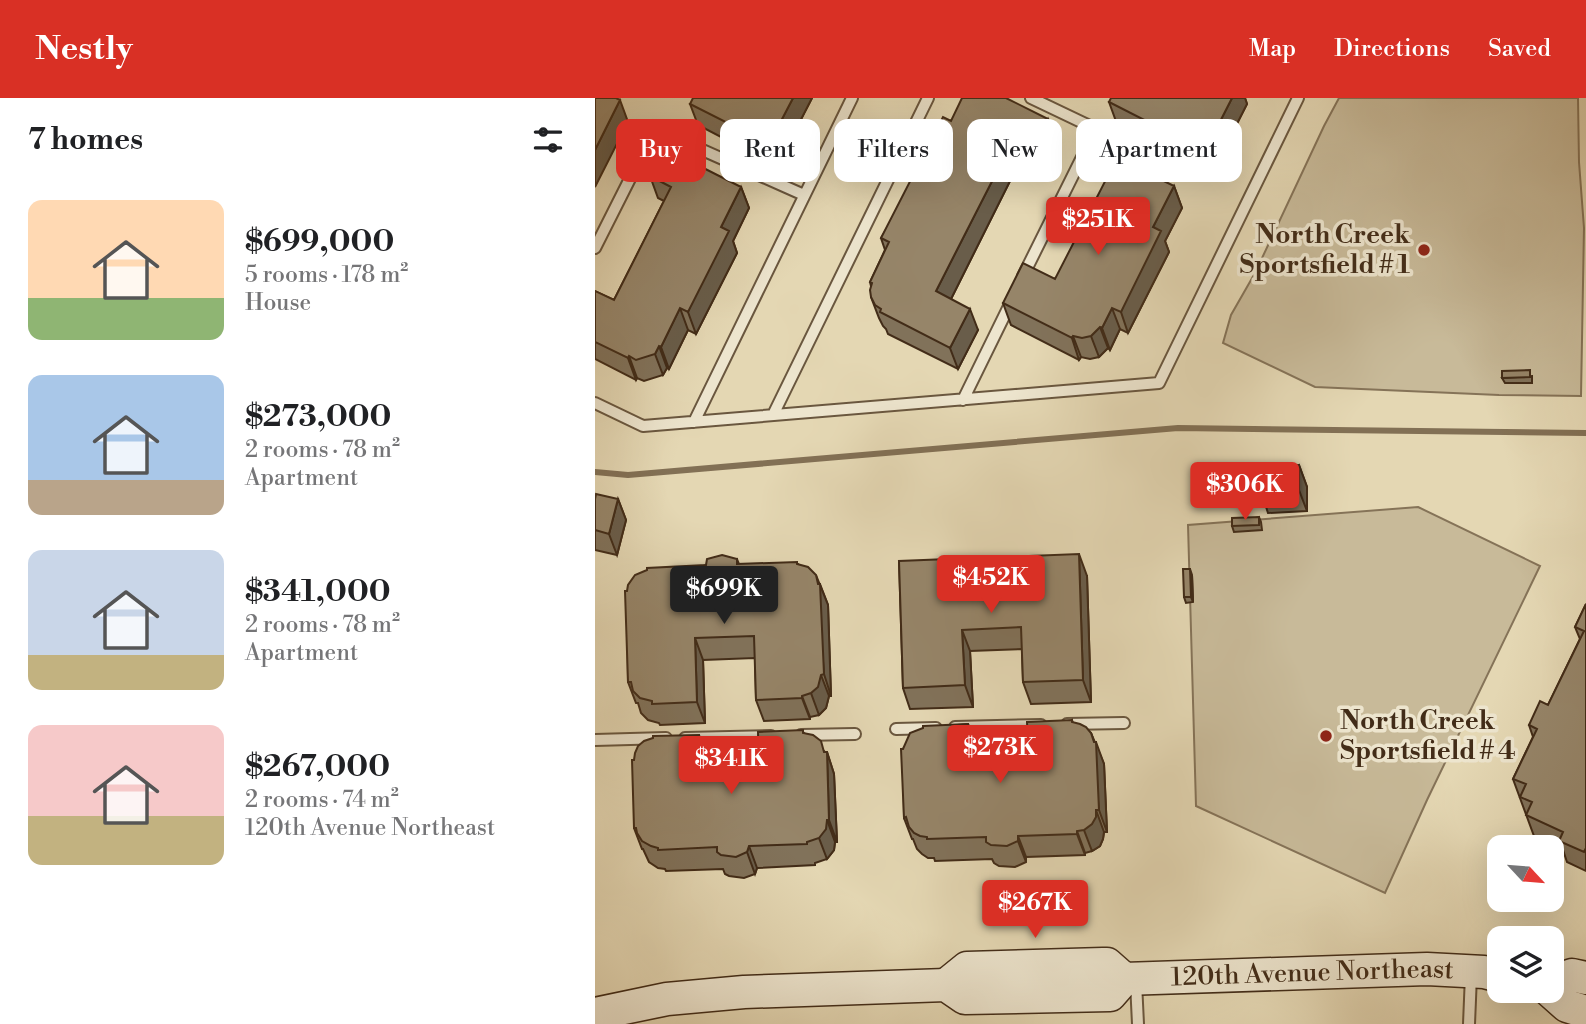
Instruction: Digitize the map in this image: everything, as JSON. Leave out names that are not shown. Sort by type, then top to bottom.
[{"type":"main road","name":"120th Avenue Northeast","points":[[595,1014],[667,999],[744,992],[946,985],[965,998],[1110,995],[1130,979],[1427,969],[1486,974]]},
{"type":"main road","points":[[1564,978],[1572,975],[1586,978]]},
{"type":"main road","points":[[1564,1003],[1586,1012]]},
{"type":"lane","points":[[694,422],[852,98]]},
{"type":"lane","points":[[773,415],[928,98]]},
{"type":"lane","points":[[963,400],[1095,129],[1031,98]]},
{"type":"lane","points":[[595,403],[643,426],[1159,383],[1298,98]]},
{"type":"lane","points":[[595,248],[655,129],[804,195]]},
{"type":"lane","points":[[896,729],[1124,723]]},
{"type":"lane","points":[[595,740],[855,734]]},
{"type":"lane","points":[[1469,1024],[1486,974]]},
{"type":"lane","points":[[1130,979],[1138,1024]]},
{"type":"shaded area","name":"North Creek Sportsfield # 1","points":[[1339,98],[1578,98],[1584,228],[1581,396],[1315,387],[1223,343],[1231,315],[1255,273]]},
{"type":"shaded area","name":"North Creek Sportsfield # 4","points":[[1418,507],[1540,566],[1385,893],[1196,806],[1188,525]]},
{"type":"building","points":[[595,98],[620,100],[595,150]]},
{"type":"building","points":[[693,98],[793,98],[782,119],[720,119],[690,104]]},
{"type":"building","points":[[962,98],[1006,98],[1048,119],[967,119],[967,182],[992,182],[936,291],[970,309],[950,348],[880,312],[881,309],[871,297],[870,282],[889,242],[881,238],[910,182],[953,182],[952,119]]},
{"type":"building","points":[[1111,98],[1232,98],[1221,119],[1142,119],[1109,102]]},
{"type":"building","points":[[706,169],[720,176],[720,182],[731,182],[741,187],[721,227],[729,231],[688,312],[680,308],[655,354],[636,360],[595,342],[595,291],[614,300],[671,187],[661,182],[706,182]]},
{"type":"building","points":[[1105,182],[1166,182],[1174,186],[1153,227],[1161,231],[1121,312],[1112,308],[1102,328],[1091,336],[1072,338],[1003,303],[1023,263],[1055,279]]},
{"type":"building","points":[[1530,370],[1530,377],[1502,378],[1502,371]]},
{"type":"building","points":[[1299,465],[1299,490],[1261,491],[1260,467]]},
{"type":"building","points":[[596,494],[618,499],[609,534],[595,530]]},
{"type":"building","points":[[1259,517],[1259,525],[1232,526],[1232,518]]},
{"type":"building","points":[[1079,554],[1083,680],[1023,682],[1021,627],[962,630],[965,685],[903,688],[899,561]]},
{"type":"building","points":[[722,555],[737,559],[737,564],[797,562],[816,575],[820,584],[824,674],[821,675],[818,687],[802,698],[756,700],[754,636],[695,638],[697,702],[652,704],[652,701],[640,698],[633,691],[631,682],[628,682],[625,591],[628,585],[635,575],[647,568],[706,565],[707,559]]},
{"type":"building","points":[[1183,569],[1190,569],[1191,597],[1184,597]]},
{"type":"building","points":[[1586,604],[1584,852],[1565,844],[1563,832],[1526,815],[1532,802],[1520,797],[1526,784],[1513,779],[1537,729],[1529,725],[1540,701],[1548,705],[1584,631],[1575,627]]},
{"type":"building","points":[[1072,720],[1086,727],[1096,742],[1099,810],[1096,810],[1092,824],[1084,830],[1077,831],[1077,834],[1018,836],[1018,841],[1007,846],[991,845],[986,842],[986,837],[927,839],[914,833],[909,827],[906,817],[904,818],[901,749],[910,733],[923,726],[968,724],[970,770],[1029,767],[1027,722]]},
{"type":"building","points":[[803,730],[803,733],[813,735],[821,741],[824,752],[827,752],[829,820],[819,838],[807,844],[749,846],[747,852],[736,857],[721,855],[717,852],[717,847],[658,850],[642,841],[634,828],[632,760],[638,746],[644,741],[653,736],[699,735],[701,780],[759,778],[758,732]]},
{"type":"waterway","points":[[595,472],[628,475],[1178,428],[1586,433]]},
{"type":"place","name":"North Creek Sportsfield # 1","points":[[1424,250]]},
{"type":"place","name":"North Creek Sportsfield # 4","points":[[1326,736]]}]
